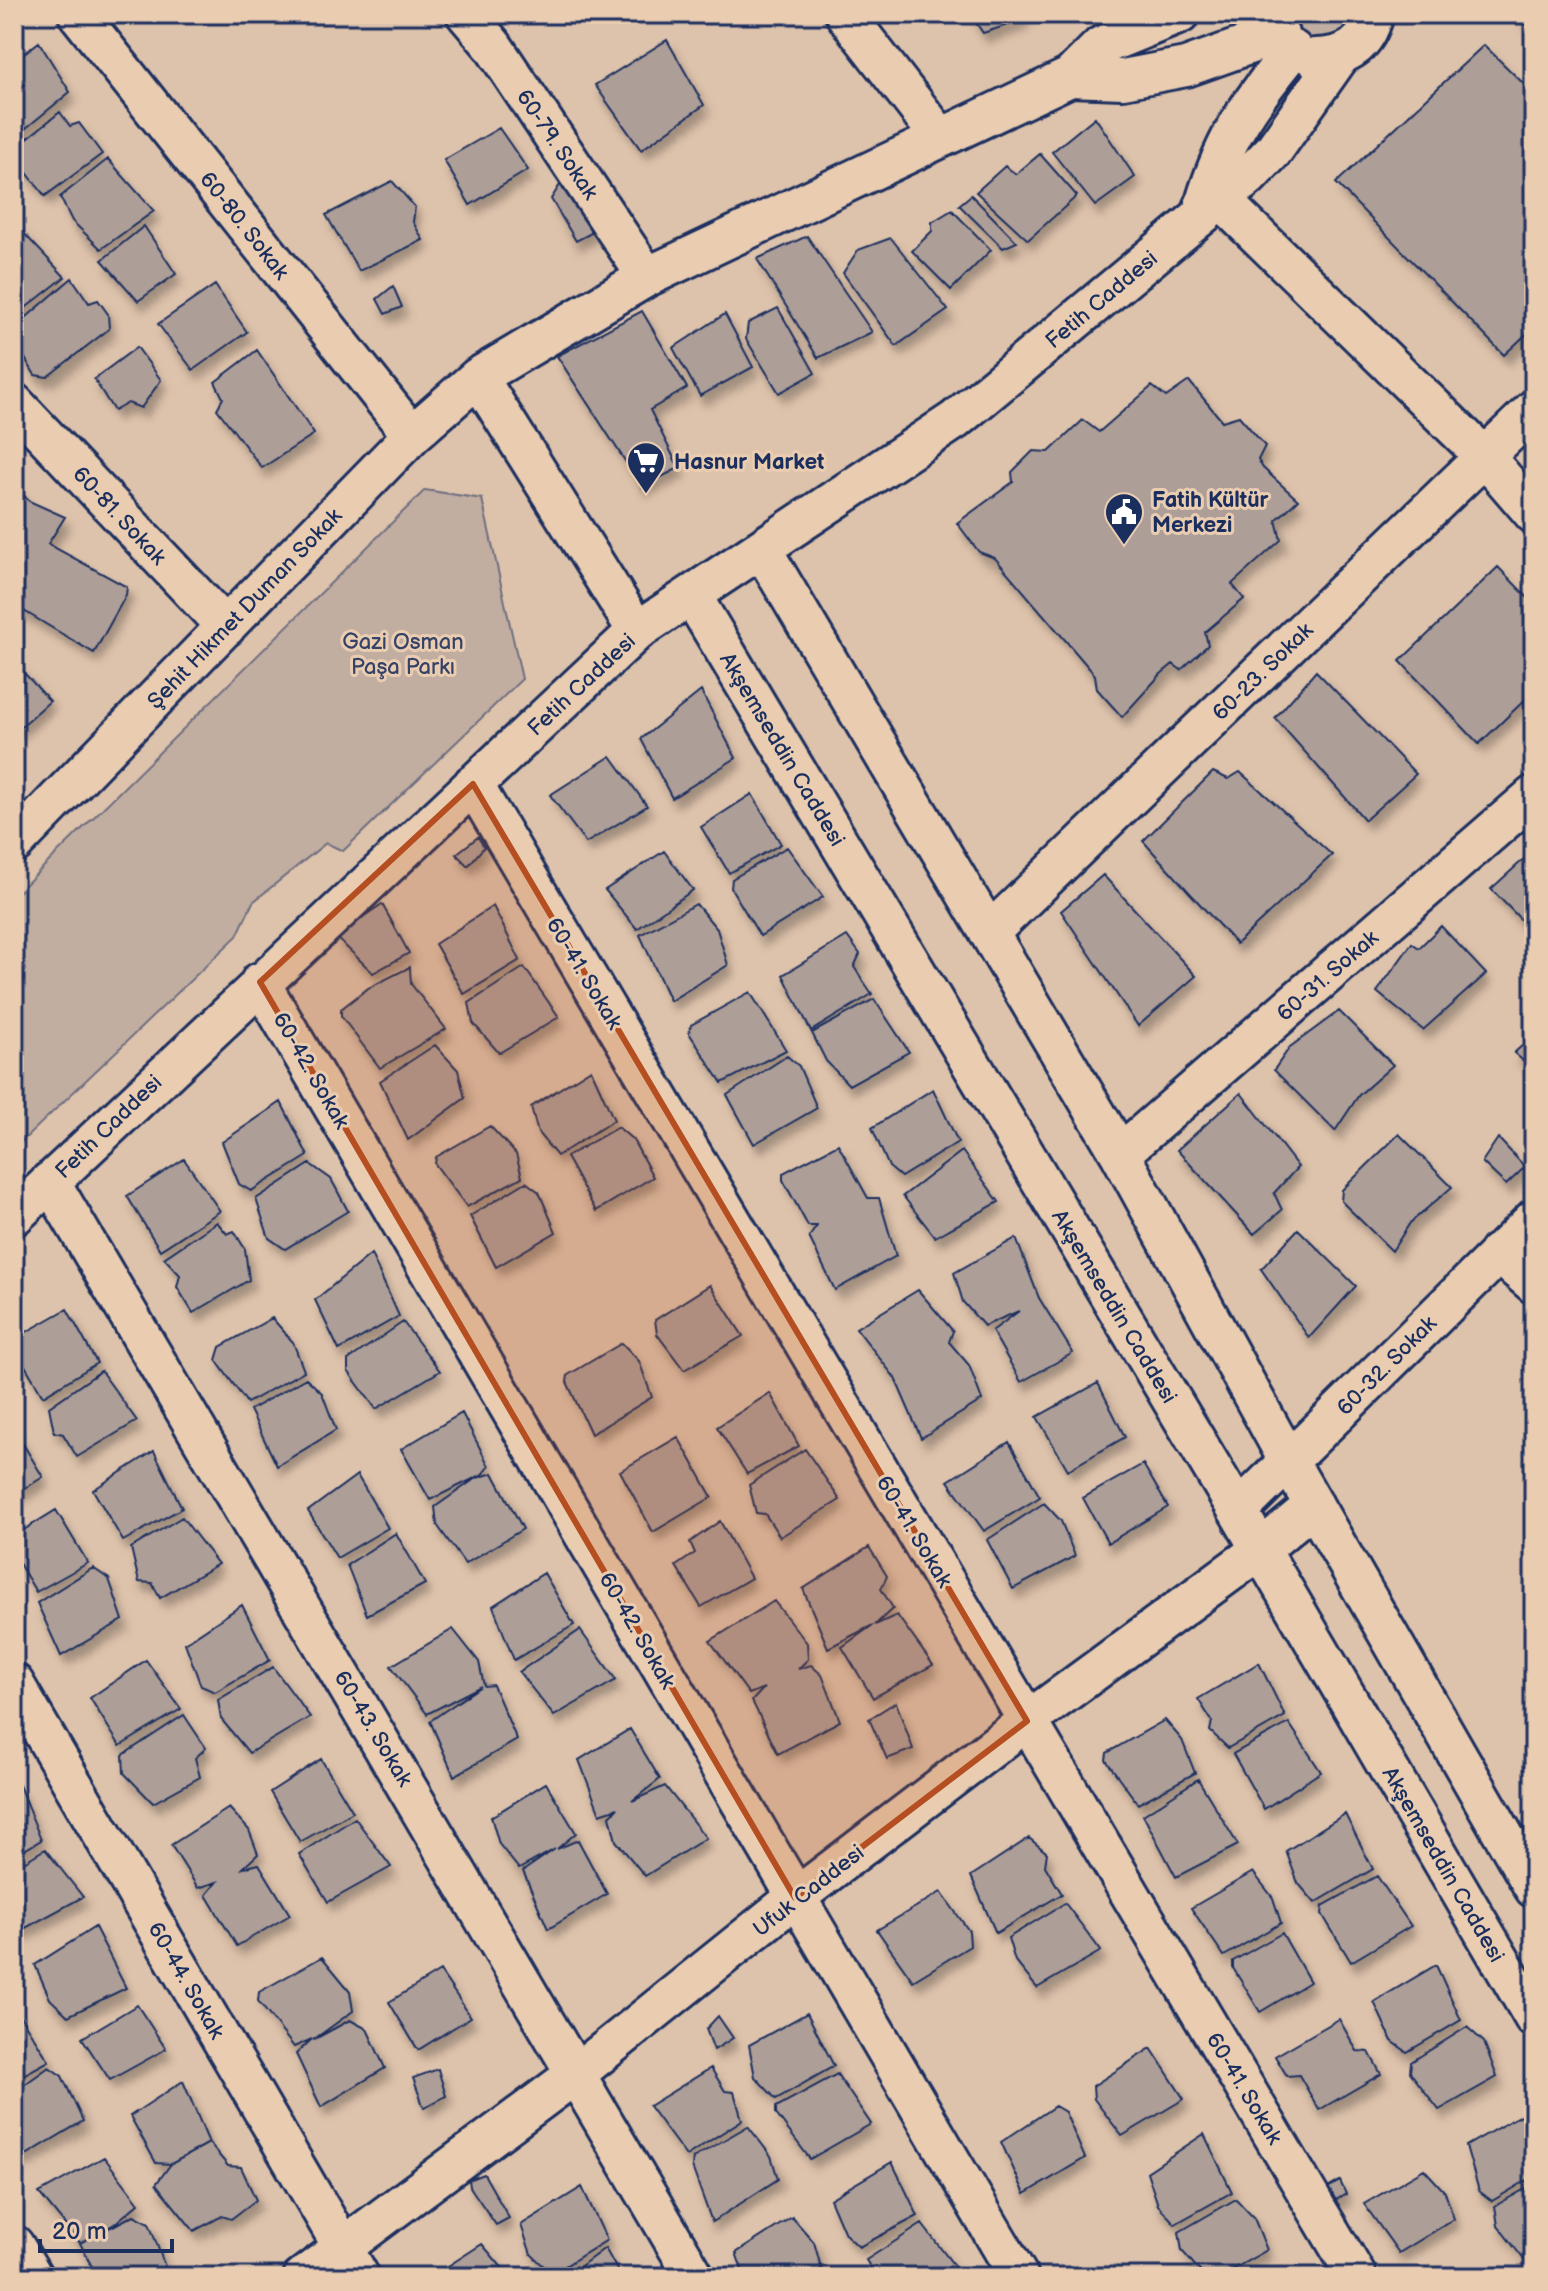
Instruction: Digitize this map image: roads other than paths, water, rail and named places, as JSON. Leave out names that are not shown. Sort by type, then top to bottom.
[{"type":"street","name":"60-80. Sokak","points":[[78,14],[412,435]]},
{"type":"street","name":"60-79. Sokak","points":[[466,14],[493,46],[647,277]]},
{"type":"street","points":[[845,14],[941,138]]},
{"type":"street","points":[[1070,77],[1101,46],[1180,14]]},
{"type":"street","name":"Fetih Caddesi","points":[[14,1216],[637,631],[763,551],[955,420],[1210,207],[1273,151],[1340,56],[1362,41],[1374,14]]},
{"type":"street","points":[[1070,77],[1123,79],[1186,67],[1281,32]]},
{"type":"street","points":[[1281,32],[1316,59],[1340,56]]},
{"type":"street","points":[[1281,32],[1215,165],[1210,207],[1485,457],[1534,514]]},
{"type":"street","name":"Şehit Hikmet Duman Sokak","points":[[14,844],[412,435],[478,377],[647,277],[1070,77]]},
{"type":"street","points":[[478,377],[637,631]]},
{"type":"street","name":"60-81. Sokak","points":[[14,403],[226,627]]},
{"type":"street","name":"60-23. Sokak","points":[[989,933],[1534,409]]},
{"type":"street","points":[[763,551],[1120,1154],[1289,1462],[1534,1888]]},
{"type":"street","name":"Akşemseddin Caddesi","points":[[692,596],[1238,1511],[1534,2018]]},
{"type":"street","name":"60-41. Sokak","points":[[473,784],[1357,2277]]},
{"type":"street","name":"60-31. Sokak","points":[[1120,1154],[1534,795]]},
{"type":"street","name":"60-42. Sokak","points":[[260,982],[1019,2277]]},
{"type":"street","name":"60-43. Sokak","points":[[50,1181],[695,2277]]},
{"type":"street","name":"60-32. Sokak","points":[[1238,1511],[1534,1219]]},
{"type":"street","points":[[1498,1253],[1534,1284]]},
{"type":"street","name":"Ufuk Caddesi","points":[[303,2277],[352,2262],[577,2073],[795,1898],[1027,1721],[1260,1550],[1314,1505]]},
{"type":"street","name":"60-44. Sokak","points":[[14,1683],[352,2262]]},
{"type":"street","points":[[14,2245],[33,2277]]},
{"type":"place","name":"Hasnur Market","points":[[646,495]]},
{"type":"place","name":"Fatih Kültür Merkezi","points":[[1124,546]]},
{"type":"park label","name":"Gazi Osman Paşa Parkı","points":[[403,654]]}]
